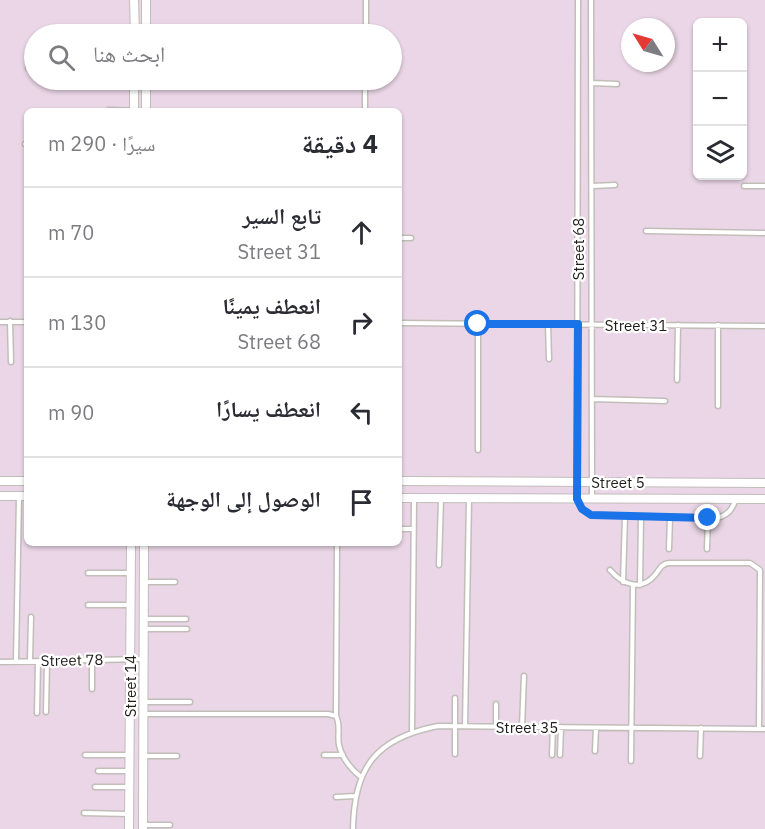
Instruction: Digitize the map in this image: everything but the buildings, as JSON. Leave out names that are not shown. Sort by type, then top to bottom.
[{"type":"street","points":[[134,0],[135,24]]},
{"type":"street","points":[[146,0],[146,24]]},
{"type":"street","points":[[134,90],[134,108]]},
{"type":"street","points":[[146,90],[146,108]]},
{"type":"street","points":[[0,481],[24,481]]},
{"type":"street","name":"Street 5","points":[[402,481],[765,483]]},
{"type":"street","points":[[0,496],[23,496]]},
{"type":"street","name":"Street 5","points":[[402,498],[765,499]]},
{"type":"street","name":"Street 14","points":[[129,829],[131,546]]},
{"type":"street","name":"Street 14","points":[[143,827],[144,546]]},
{"type":"lane","points":[[366,0],[366,24]]},
{"type":"lane","name":"Street 68","points":[[577,499],[578,0]]},
{"type":"lane","name":"Street 68","points":[[591,0],[592,499]]},
{"type":"lane","points":[[592,83],[617,84]]},
{"type":"lane","points":[[365,90],[365,108]]},
{"type":"lane","points":[[592,186],[615,186]]},
{"type":"lane","points":[[744,186],[765,186]]},
{"type":"lane","points":[[646,231],[765,233]]},
{"type":"lane","points":[[402,237],[411,237]]},
{"type":"lane","points":[[10,321],[10,362]]},
{"type":"lane","points":[[0,322],[24,322]]},
{"type":"lane","name":"Street 31","points":[[402,323],[765,326]]},
{"type":"lane","points":[[478,324],[478,450]]},
{"type":"lane","points":[[548,324],[549,358]]},
{"type":"lane","points":[[677,380],[678,325]]},
{"type":"lane","points":[[718,325],[718,406]]},
{"type":"lane","points":[[592,399],[665,401]]},
{"type":"lane","points":[[16,661],[23,496]]},
{"type":"lane","points":[[412,731],[414,498]]},
{"type":"lane","points":[[439,565],[441,498]]},
{"type":"lane","points":[[465,726],[469,498]]},
{"type":"lane","points":[[577,499],[582,509],[591,515],[708,518],[726,515],[733,509],[736,499]]},
{"type":"lane","points":[[623,582],[625,516]]},
{"type":"lane","points":[[640,585],[641,516]]},
{"type":"lane","points":[[669,549],[670,517]]},
{"type":"lane","points":[[707,549],[708,518]]},
{"type":"lane","points":[[402,529],[413,529]]},
{"type":"lane","points":[[337,546],[336,716],[339,723],[339,744],[343,755],[361,777]]},
{"type":"lane","points":[[610,570],[623,582],[633,585],[648,582],[664,564],[669,563],[750,563],[760,570],[759,729]]},
{"type":"lane","points":[[88,573],[131,573]]},
{"type":"lane","points":[[144,582],[175,582]]},
{"type":"lane","points":[[631,761],[633,585]]},
{"type":"lane","points":[[88,605],[131,605]]},
{"type":"lane","points":[[30,661],[31,617]]},
{"type":"lane","points":[[144,619],[186,619]]},
{"type":"lane","points":[[144,629],[187,629]]},
{"type":"lane","name":"Street 78","points":[[0,662],[144,659]]},
{"type":"lane","points":[[92,660],[92,689]]},
{"type":"lane","points":[[37,713],[38,661]]},
{"type":"lane","points":[[46,712],[47,661]]},
{"type":"lane","points":[[522,727],[524,676]]},
{"type":"lane","points":[[455,698],[455,754]]},
{"type":"lane","points":[[143,702],[190,702]]},
{"type":"lane","points":[[496,704],[496,727]]},
{"type":"lane","points":[[143,714],[328,714],[336,716]]},
{"type":"lane","name":"Street 35","points":[[353,829],[355,796],[361,777],[374,757],[391,741],[412,731],[438,726],[765,729]]},
{"type":"lane","points":[[552,755],[553,727]]},
{"type":"lane","points":[[560,755],[561,727]]},
{"type":"lane","points":[[596,728],[596,751]]},
{"type":"lane","points":[[700,756],[701,728]]},
{"type":"lane","points":[[85,755],[130,755]]},
{"type":"lane","points":[[324,755],[343,755]]},
{"type":"lane","points":[[143,756],[177,756]]},
{"type":"lane","points":[[98,771],[130,771]]},
{"type":"lane","points":[[95,787],[129,787]]},
{"type":"lane","points":[[336,797],[355,796]]},
{"type":"lane","points":[[84,813],[129,814]]},
{"type":"lane","points":[[143,827],[170,825]]},
{"type":"shaded area","points":[[0,0],[765,0],[765,829],[0,829]]},
{"type":"route","points":[[478,324],[578,324],[577,499],[582,509],[591,515],[708,518]]}]
